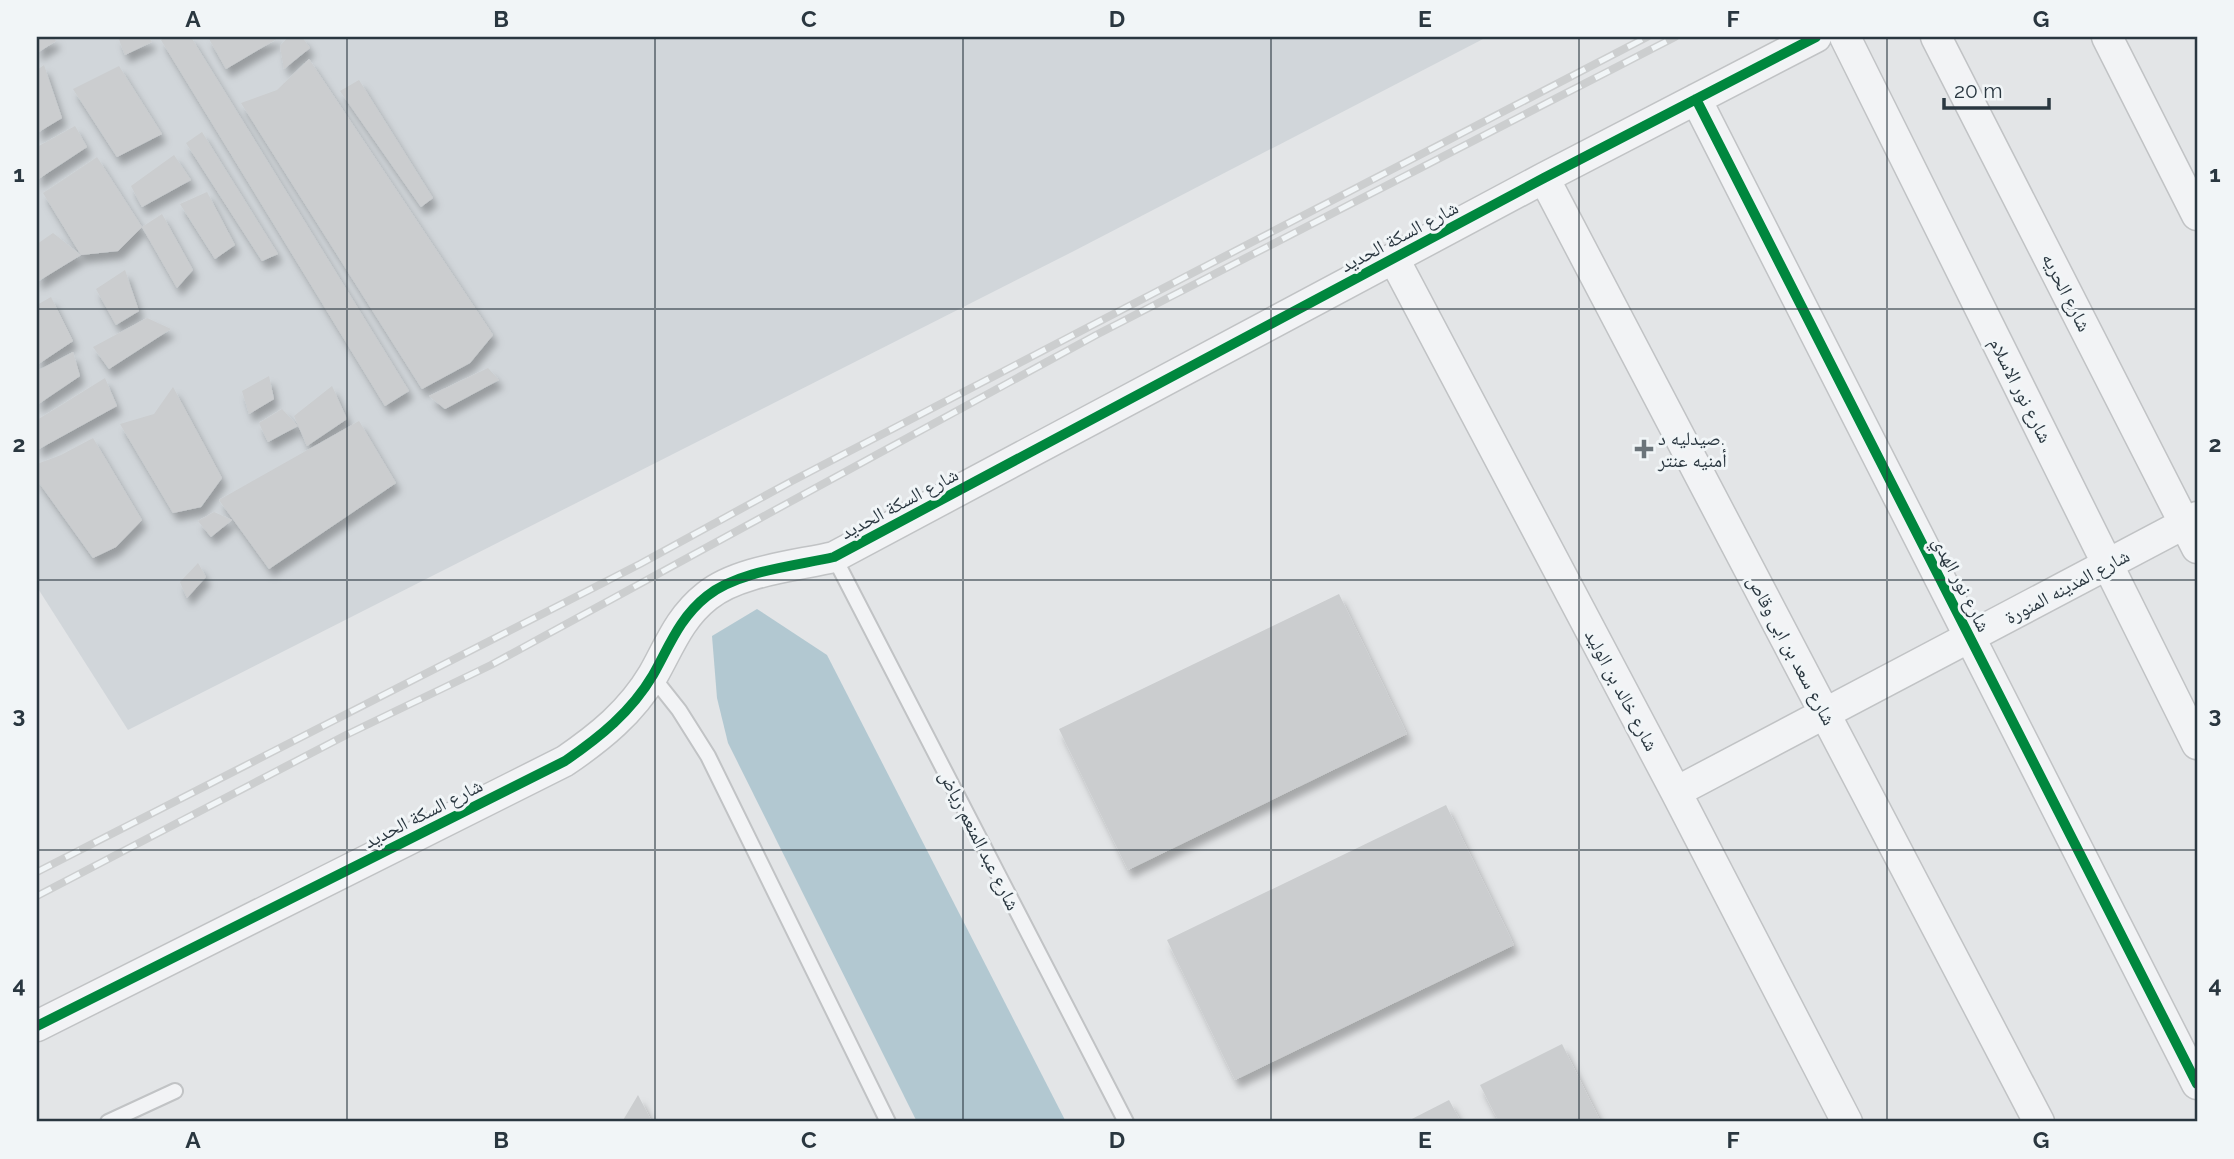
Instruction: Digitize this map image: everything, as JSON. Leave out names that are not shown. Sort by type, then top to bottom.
[{"type":"street","name":"شارع السكة الحديد","points":[[37,1026],[565,761],[599,738],[629,709],[652,676],[681,623],[708,595],[733,581],[834,557],[1544,178],[1816,37]]},
{"type":"street","name":"شارع نور الاسلام","points":[[1845,37],[2197,744]]},
{"type":"street","name":"شارع الحريه","points":[[1936,37],[2193,530]]},
{"type":"street","points":[[2107,37],[2197,215]]},
{"type":"street","name":"شارع نور الهدي","points":[[1696,99],[2197,1084]]},
{"type":"street","name":"شارع سعد بن ابى وقاص","points":[[1544,178],[2039,1122]]},
{"type":"street","name":"شارع خالد بن الوليد","points":[[1394,259],[1847,1122]]},
{"type":"street","name":"شارع المدينه المنورة","points":[[1676,792],[2108,564],[2193,530]]},
{"type":"lane","name":"شارع عبد المنعم رياض","points":[[834,557],[1126,1122]]},
{"type":"lane","points":[[652,676],[679,710],[708,756],[888,1122]]},
{"type":"lane","points":[[108,1122],[175,1091]]},
{"type":"shaded area","points":[[37,37],[1485,38],[1072,252],[128,730],[37,587]]},
{"type":"water","points":[[757,609],[827,655],[1066,1122],[917,1122],[728,743],[717,698],[712,636]]},
{"type":"building","points":[[37,37],[53,37],[56,41],[37,53]]},
{"type":"building","points":[[118,37],[148,37],[152,42],[125,55]]},
{"type":"building","points":[[165,37],[191,37],[409,391],[385,406],[161,40]]},
{"type":"building","points":[[208,37],[280,37],[226,69]]},
{"type":"building","points":[[288,37],[302,37],[310,48],[284,69],[280,46]]},
{"type":"building","points":[[309,59],[493,335],[470,363],[422,389],[241,103],[277,90]]},
{"type":"building","points":[[44,65],[62,118],[37,133],[37,70]]},
{"type":"building","points":[[119,66],[162,134],[117,157],[73,89]]},
{"type":"building","points":[[359,80],[433,198],[421,207],[340,91]]},
{"type":"building","points":[[75,126],[87,147],[37,180],[37,147]]},
{"type":"building","points":[[202,132],[278,254],[262,261],[186,143]]},
{"type":"building","points":[[174,155],[191,180],[142,207],[131,186]]},
{"type":"building","points":[[97,157],[142,227],[118,251],[81,255],[43,193]]},
{"type":"building","points":[[207,192],[235,245],[215,259],[180,204]]},
{"type":"building","points":[[162,214],[193,270],[177,288],[142,227]]},
{"type":"building","points":[[53,233],[81,255],[37,282],[37,244]]},
{"type":"building","points":[[125,270],[139,311],[116,325],[96,289]]},
{"type":"building","points":[[51,297],[73,341],[37,365],[37,305]]},
{"type":"building","points":[[147,318],[171,329],[109,369],[93,347]]},
{"type":"building","points":[[73,352],[80,376],[37,405],[37,371]]},
{"type":"building","points":[[488,368],[499,380],[445,409],[429,396]]},
{"type":"building","points":[[269,376],[274,399],[249,414],[242,391]]},
{"type":"building","points":[[105,378],[117,406],[39,449],[37,420]]},
{"type":"building","points":[[332,386],[347,419],[307,446],[294,416]]},
{"type":"building","points":[[173,387],[222,478],[201,507],[173,513],[120,424],[154,414]]},
{"type":"building","points":[[282,409],[298,426],[268,442],[259,423]]},
{"type":"building","points":[[359,421],[396,483],[269,569],[219,500]]},
{"type":"building","points":[[93,438],[142,520],[116,547],[93,558],[37,480],[37,464]]},
{"type":"building","points":[[214,512],[232,520],[211,537],[198,521]]},
{"type":"building","points":[[198,563],[206,577],[187,598],[180,582]]},
{"type":"building","points":[[1339,594],[1407,734],[1128,870],[1059,729]]},
{"type":"building","points":[[1446,805],[1514,945],[1235,1080],[1167,940]]},
{"type":"building","points":[[1562,1044],[1601,1122],[1499,1122],[1480,1085]]},
{"type":"building","points":[[638,1095],[652,1122],[622,1122]]},
{"type":"building","points":[[1449,1100],[1461,1122],[1406,1122]]},
{"type":"railway","points":[[37,872],[640,564],[792,481],[1647,37]]},
{"type":"railway","points":[[37,896],[348,734],[491,665],[1096,335],[1675,37]]},
{"type":"cycle path","points":[[37,1026],[565,761],[602,733],[635,701],[689,614],[707,596],[720,588],[768,570],[834,557],[1544,178],[1816,37]]},
{"type":"cycle path","points":[[1696,99],[2197,1084]]},
{"type":"place","name":"صيدليه د. أمنيه عنتر","points":[[1644,449]]}]
